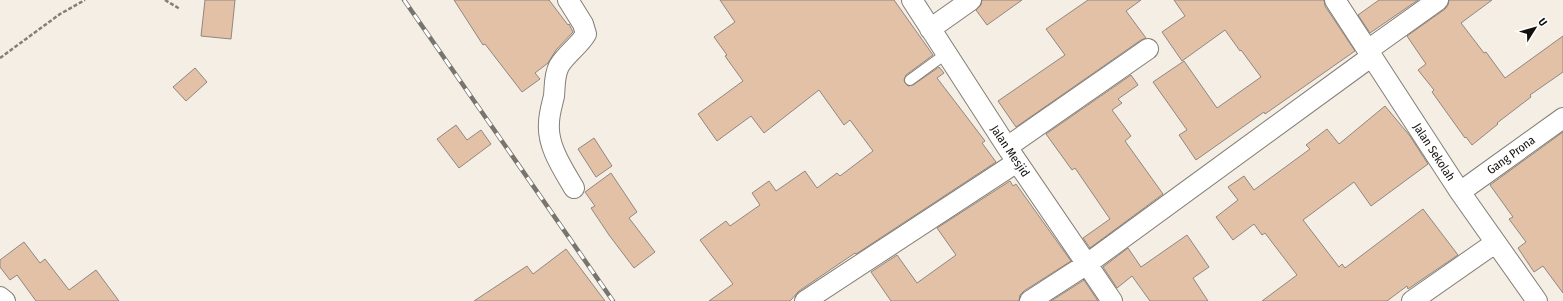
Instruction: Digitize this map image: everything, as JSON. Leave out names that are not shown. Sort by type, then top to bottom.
[{"type":"street","points":[[568,0],[583,24],[586,34],[582,41],[565,58],[556,74],[548,124],[550,140],[560,163],[574,188]]},
{"type":"street","name":"Jalan Mesjid","points":[[912,0],[1012,154],[1112,301]]},
{"type":"street","points":[[930,29],[972,0]]},
{"type":"street","name":"Jalan Sekolah","points":[[1335,0],[1460,192],[1537,301]]},
{"type":"street","points":[[1030,301],[1087,264],[1370,53],[1438,0]]},
{"type":"street","points":[[805,301],[1012,154],[1148,49]]},
{"type":"street","name":"Gang Prona","points":[[1460,192],[1563,118]]},
{"type":"street","points":[[1412,301],[1495,243]]},
{"type":"street","points":[[0,297],[5,301]]},
{"type":"lane","points":[[910,80],[947,53]]},
{"type":"path","points":[[0,58],[60,14],[85,0]]},
{"type":"path","points":[[165,0],[180,9]]},
{"type":"building","points":[[205,0],[235,0],[231,39],[201,36]]},
{"type":"building","points":[[454,0],[549,0],[568,25],[569,24],[573,32],[556,50],[548,63],[535,73],[540,79],[522,92],[485,44],[483,45]]},
{"type":"building","points":[[720,0],[894,0],[933,55],[906,75],[904,80],[905,83],[908,86],[913,85],[939,67],[944,73],[937,78],[985,141],[982,143],[996,162],[856,254],[855,253],[799,291],[790,301],[709,301],[733,284],[700,240],[726,221],[730,226],[760,205],[752,193],[769,181],[776,191],[805,171],[817,188],[837,173],[840,176],[873,151],[850,120],[844,125],[819,90],[764,133],[751,116],[717,141],[698,114],[743,81],[725,56],[727,55],[714,37],[735,22]]},
{"type":"building","points":[[982,0],[1022,0],[987,25],[976,10],[981,5]]},
{"type":"building","points":[[1088,0],[1141,0],[1126,11],[1146,38],[1016,127],[998,101],[1065,55],[1046,29]]},
{"type":"building","points":[[1174,0],[1324,0],[1325,6],[1355,51],[1196,160],[1179,135],[1187,130],[1153,82],[1184,61],[1217,108],[1261,77],[1225,30],[1182,61],[1162,32],[1185,16]]},
{"type":"building","points":[[1379,0],[1418,0],[1370,33],[1358,15]]},
{"type":"building","points":[[1449,0],[1492,0],[1461,23],[1484,53],[1486,52],[1505,78],[1563,36],[1563,72],[1530,95],[1531,97],[1497,123],[1498,124],[1472,145],[1466,137],[1465,138],[1432,92],[1434,90],[1418,70],[1426,64],[1407,36],[1445,9]]},
{"type":"building","points":[[195,68],[207,82],[186,101],[173,87]]},
{"type":"building","points":[[1131,75],[1138,85],[1118,99],[1122,103],[1112,110],[1131,136],[1125,141],[1163,194],[1090,248],[1083,238],[1110,219],[1075,168],[1072,170],[1046,134]]},
{"type":"building","points":[[1385,106],[1410,136],[1428,164],[1371,206],[1354,182],[1303,220],[1339,267],[1342,264],[1345,268],[1423,209],[1458,255],[1408,289],[1407,286],[1387,301],[1262,301],[1297,275],[1265,233],[1262,235],[1254,224],[1233,240],[1216,217],[1238,200],[1228,187],[1244,176],[1254,190],[1310,149],[1306,145],[1327,129],[1339,144]]},
{"type":"building","points":[[456,125],[467,140],[481,130],[491,144],[459,168],[437,139]]},
{"type":"building","points":[[1563,132],[1563,293],[1543,266],[1534,272],[1518,248],[1526,242],[1509,219],[1513,217],[1490,185]]},
{"type":"building","points":[[594,138],[612,166],[596,177],[578,149]]},
{"type":"building","points":[[611,173],[637,212],[629,218],[655,252],[634,268],[591,208],[595,206],[585,192]]},
{"type":"building","points":[[1010,181],[1013,186],[1016,184],[1071,261],[1024,291],[1020,295],[1019,301],[891,301],[871,272],[897,255],[917,283],[956,255],[937,228]]},
{"type":"building","points":[[1187,235],[1209,267],[1193,278],[1208,301],[1150,301],[1132,276],[1117,288],[1103,267],[1128,248],[1141,267]]},
{"type":"building","points":[[24,242],[40,263],[45,259],[69,290],[96,270],[119,301],[36,301],[17,275],[10,280],[0,267],[0,260]]},
{"type":"building","points":[[566,249],[605,301],[474,301],[527,266],[533,274]]},
{"type":"building","points":[[1084,280],[1098,301],[1051,301]]},
{"type":"railway","points":[[404,0],[613,301]]}]
